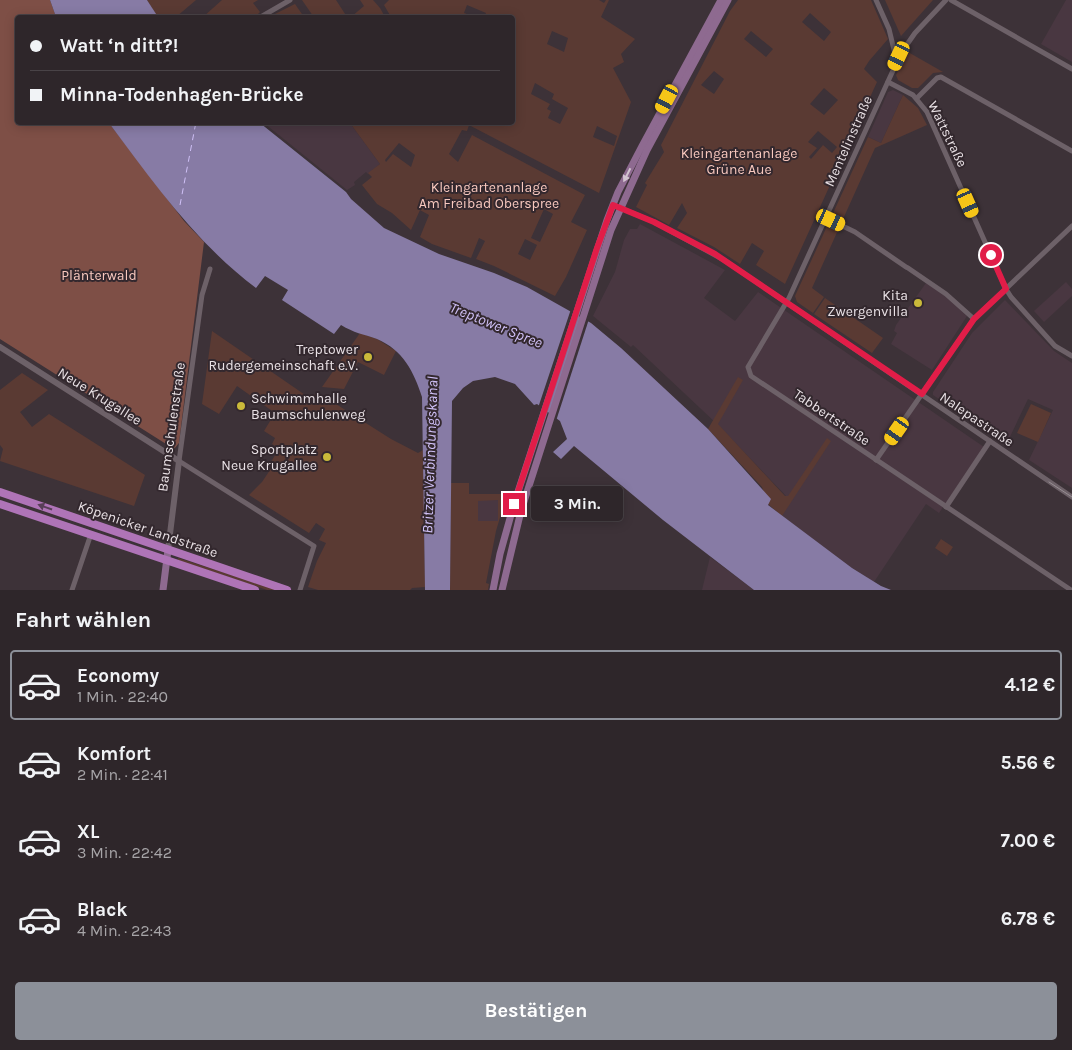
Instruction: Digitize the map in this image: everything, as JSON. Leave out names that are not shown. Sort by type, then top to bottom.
[{"type":"main road","points":[[494,590],[497,570],[516,496],[587,278],[642,146],[721,0]]},
{"type":"main road","points":[[502,590],[521,511],[596,280],[617,206],[728,0]]},
{"type":"main road","name":"Köpenicker Landstraße","points":[[0,492],[287,590]]},
{"type":"main road","name":"Köpenicker Landstraße","points":[[0,504],[256,590]]},
{"type":"main road","name":"Baumschulenstraße","points":[[163,590],[168,550]]},
{"type":"street","points":[[264,15],[290,0]]},
{"type":"street","points":[[876,0],[889,29],[895,54],[899,56]]},
{"type":"street","name":"Mentelinstraße","points":[[786,302],[899,56],[911,37],[946,0]]},
{"type":"street","points":[[951,0],[1072,69]]},
{"type":"street","points":[[917,98],[937,78],[941,77],[1072,151]]},
{"type":"street","name":"Wattstraße","points":[[888,82],[917,98],[927,112],[1011,297],[1055,346],[1072,356]]},
{"type":"street","name":"Nalepastraße","points":[[617,206],[654,222],[715,254],[1072,497]]},
{"type":"street","points":[[826,218],[855,232],[946,294],[974,319]]},
{"type":"street","points":[[876,460],[974,319],[1072,226]]},
{"type":"street","name":"Baumschulenstraße","points":[[168,550],[202,295],[210,269]]},
{"type":"street","name":"Tabbertstraße","points":[[786,302],[748,367],[751,376],[1071,590]]},
{"type":"street","name":"Neue Krugallee","points":[[0,347],[314,546],[300,590]]},
{"type":"street","points":[[946,507],[990,441]]},
{"type":"street","points":[[72,590],[91,534]]},
{"type":"shaded area","points":[[1066,0],[1072,0],[1072,62],[1041,44]]},
{"type":"shaded area","points":[[893,90],[903,95],[881,143],[868,137],[888,92]]},
{"type":"shaded area","points":[[266,125],[351,125],[380,164],[368,174],[366,172],[354,182],[355,185],[347,190]]},
{"type":"shaded area","points":[[640,224],[725,270],[704,298],[735,321],[758,292],[984,447],[939,513],[926,504],[874,582],[782,516],[786,496],[717,424],[633,345],[631,347],[593,316],[615,272],[624,240],[630,229],[637,229]]},
{"type":"shaded area","points":[[1066,282],[1072,289],[1072,296],[1044,322],[1034,311]]},
{"type":"shaded area","points":[[926,283],[947,297],[967,316],[932,370],[891,344],[897,333],[894,331],[896,325]]},
{"type":"shaded area","points":[[1005,300],[1054,351],[1072,363],[1072,488],[1029,460],[1053,410],[1028,399],[1006,445],[933,395],[933,392],[972,333]]},
{"type":"shaded area","points":[[478,500],[498,500],[498,521],[478,521]]},
{"type":"shaded area","points":[[710,557],[754,590],[702,590]]},
{"type":"green space","name":"Plänterwald","points":[[0,0],[50,0],[55,15],[15,15],[15,125],[111,125],[184,221],[204,242],[179,443],[174,449],[0,339]]},
{"type":"green space","points":[[147,0],[196,0],[178,15],[156,15]]},
{"type":"green space","points":[[222,0],[258,0],[253,3],[260,12],[257,15],[205,15]]},
{"type":"green space","points":[[302,0],[336,0],[346,15],[312,15]]},
{"type":"green space","points":[[360,0],[373,0],[384,15],[353,15],[364,6]]},
{"type":"green space","points":[[389,0],[599,0],[604,3],[606,0],[609,0],[601,17],[635,39],[621,54],[624,62],[613,68],[631,102],[599,193],[469,125],[515,125],[515,15],[485,15],[486,13],[467,5],[464,13],[470,15],[390,15],[384,5]],"holes":[[[552,31],[568,38],[564,52],[547,44]],[[535,83],[554,94],[552,99],[568,108],[560,124],[548,118],[551,111],[547,109],[550,104],[531,94]],[[597,126],[617,136],[614,146],[593,137]]]},
{"type":"green space","name":"Kleingartenanlage Grüne Aue","points":[[738,0],[871,0],[888,39],[864,69],[877,82],[785,284],[756,265],[764,251],[752,243],[740,264],[714,247],[677,228],[687,213],[682,203],[669,225],[636,207],[647,185],[645,183],[664,152],[661,145],[730,11]],"holes":[[[810,13],[831,32],[824,41],[802,22]],[[751,31],[773,49],[766,57],[744,39]],[[714,71],[724,79],[714,94],[701,85]],[[824,88],[838,100],[824,115],[810,104]],[[818,131],[837,147],[832,153],[823,145],[811,159],[809,157],[817,148],[808,142]]]},
{"type":"green space","points":[[885,0],[933,0],[901,36]]},
{"type":"green space","points":[[295,4],[303,15],[273,15]]},
{"type":"green space","points":[[908,52],[943,72],[933,73],[918,88],[912,88],[898,80],[896,75]]},
{"type":"green space","points":[[903,95],[918,108],[927,125],[875,148],[812,288],[824,297],[813,313],[797,302],[795,296],[868,137],[881,143]]},
{"type":"green space","name":"Kleingartenanlage Am Freibad Oberspree","points":[[351,125],[469,125],[467,131],[462,130],[449,154],[458,162],[472,135],[585,195],[571,222],[587,230],[566,277],[555,296],[476,259],[485,241],[479,238],[471,258],[432,244],[420,237],[429,215],[420,210],[411,230],[392,213],[377,204],[362,185],[372,177],[368,173],[380,164]],"holes":[[[399,143],[415,155],[411,167],[393,154],[386,162],[385,160]],[[544,209],[553,214],[540,242],[531,238]],[[525,239],[537,245],[530,260],[518,254]]]},
{"type":"green space","points":[[825,298],[883,338],[872,353],[814,314]]},
{"type":"green space","points":[[212,331],[311,399],[317,392],[391,439],[418,453],[423,450],[425,587],[412,588],[410,590],[318,590],[308,587],[317,561],[326,543],[319,540],[325,529],[316,523],[309,533],[249,495],[262,482],[272,467],[269,465],[279,449],[272,444],[275,438],[264,431],[275,413],[237,386],[219,414],[202,404]]},
{"type":"green space","name":"Treptower Rudergemeinschaft e.V.","points":[[360,333],[377,339],[396,351],[384,375],[358,362],[344,389],[322,387]]},
{"type":"green space","points":[[22,373],[48,390],[20,412],[32,427],[49,414],[145,475],[134,506],[0,461],[3,449],[0,445],[0,390]]},
{"type":"green space","points":[[738,377],[743,380],[718,424],[785,496],[788,496],[827,438],[831,441],[782,516],[768,504],[762,487],[708,429]]},
{"type":"green space","points":[[1031,404],[1051,413],[1038,442],[1017,433]]},
{"type":"green space","points":[[451,483],[469,483],[469,494],[507,494],[496,531],[486,583],[489,584],[488,590],[450,590]],"holes":[[[498,500],[498,521],[478,521],[478,501]]]},
{"type":"green space","points":[[941,539],[953,547],[947,556],[935,548]]},
{"type":"green space","points":[[178,558],[279,590],[267,590],[178,560]]},
{"type":"water","points":[[50,0],[147,0],[157,15],[55,15]]},
{"type":"water","points":[[111,125],[262,125],[346,192],[351,199],[384,228],[439,254],[494,273],[527,287],[591,323],[621,348],[708,429],[771,499],[768,505],[852,568],[891,590],[754,590],[663,520],[574,446],[561,459],[553,452],[567,439],[560,421],[537,404],[534,405],[515,384],[495,377],[473,381],[463,388],[452,401],[450,590],[425,590],[422,397],[406,363],[394,349],[377,339],[354,332],[341,325],[334,334],[282,300],[288,290],[265,276],[256,288],[214,252],[159,189]]},
{"type":"pier","points":[[571,309],[578,313],[546,414],[538,408]]},
{"type":"pier","points":[[582,315],[589,319],[556,421],[549,416]]},
{"type":"ferry route","points":[[180,205],[195,125]]},
{"type":"tram line","points":[[1049,482],[1072,497]]},
{"type":"place","name":"Kita Zwergenvilla","points":[[918,303]]},
{"type":"place","name":"Treptower Rudergemeinschaft e.V.","points":[[368,357]]},
{"type":"place","name":"Schwimmhalle Baumschulenweg","points":[[241,406]]},
{"type":"place","name":"Sportplatz Neue Krugallee","points":[[327,457]]},
{"type":"route","points":[[514,504],[597,248],[613,205],[654,222],[715,254],[922,394],[974,319],[1006,289],[991,255]]},
{"type":"water label","name":"Treptower Spree","points":[[496,325]]},
{"type":"water label","name":"Britzer Verbindungskanal","points":[[430,455]]}]
